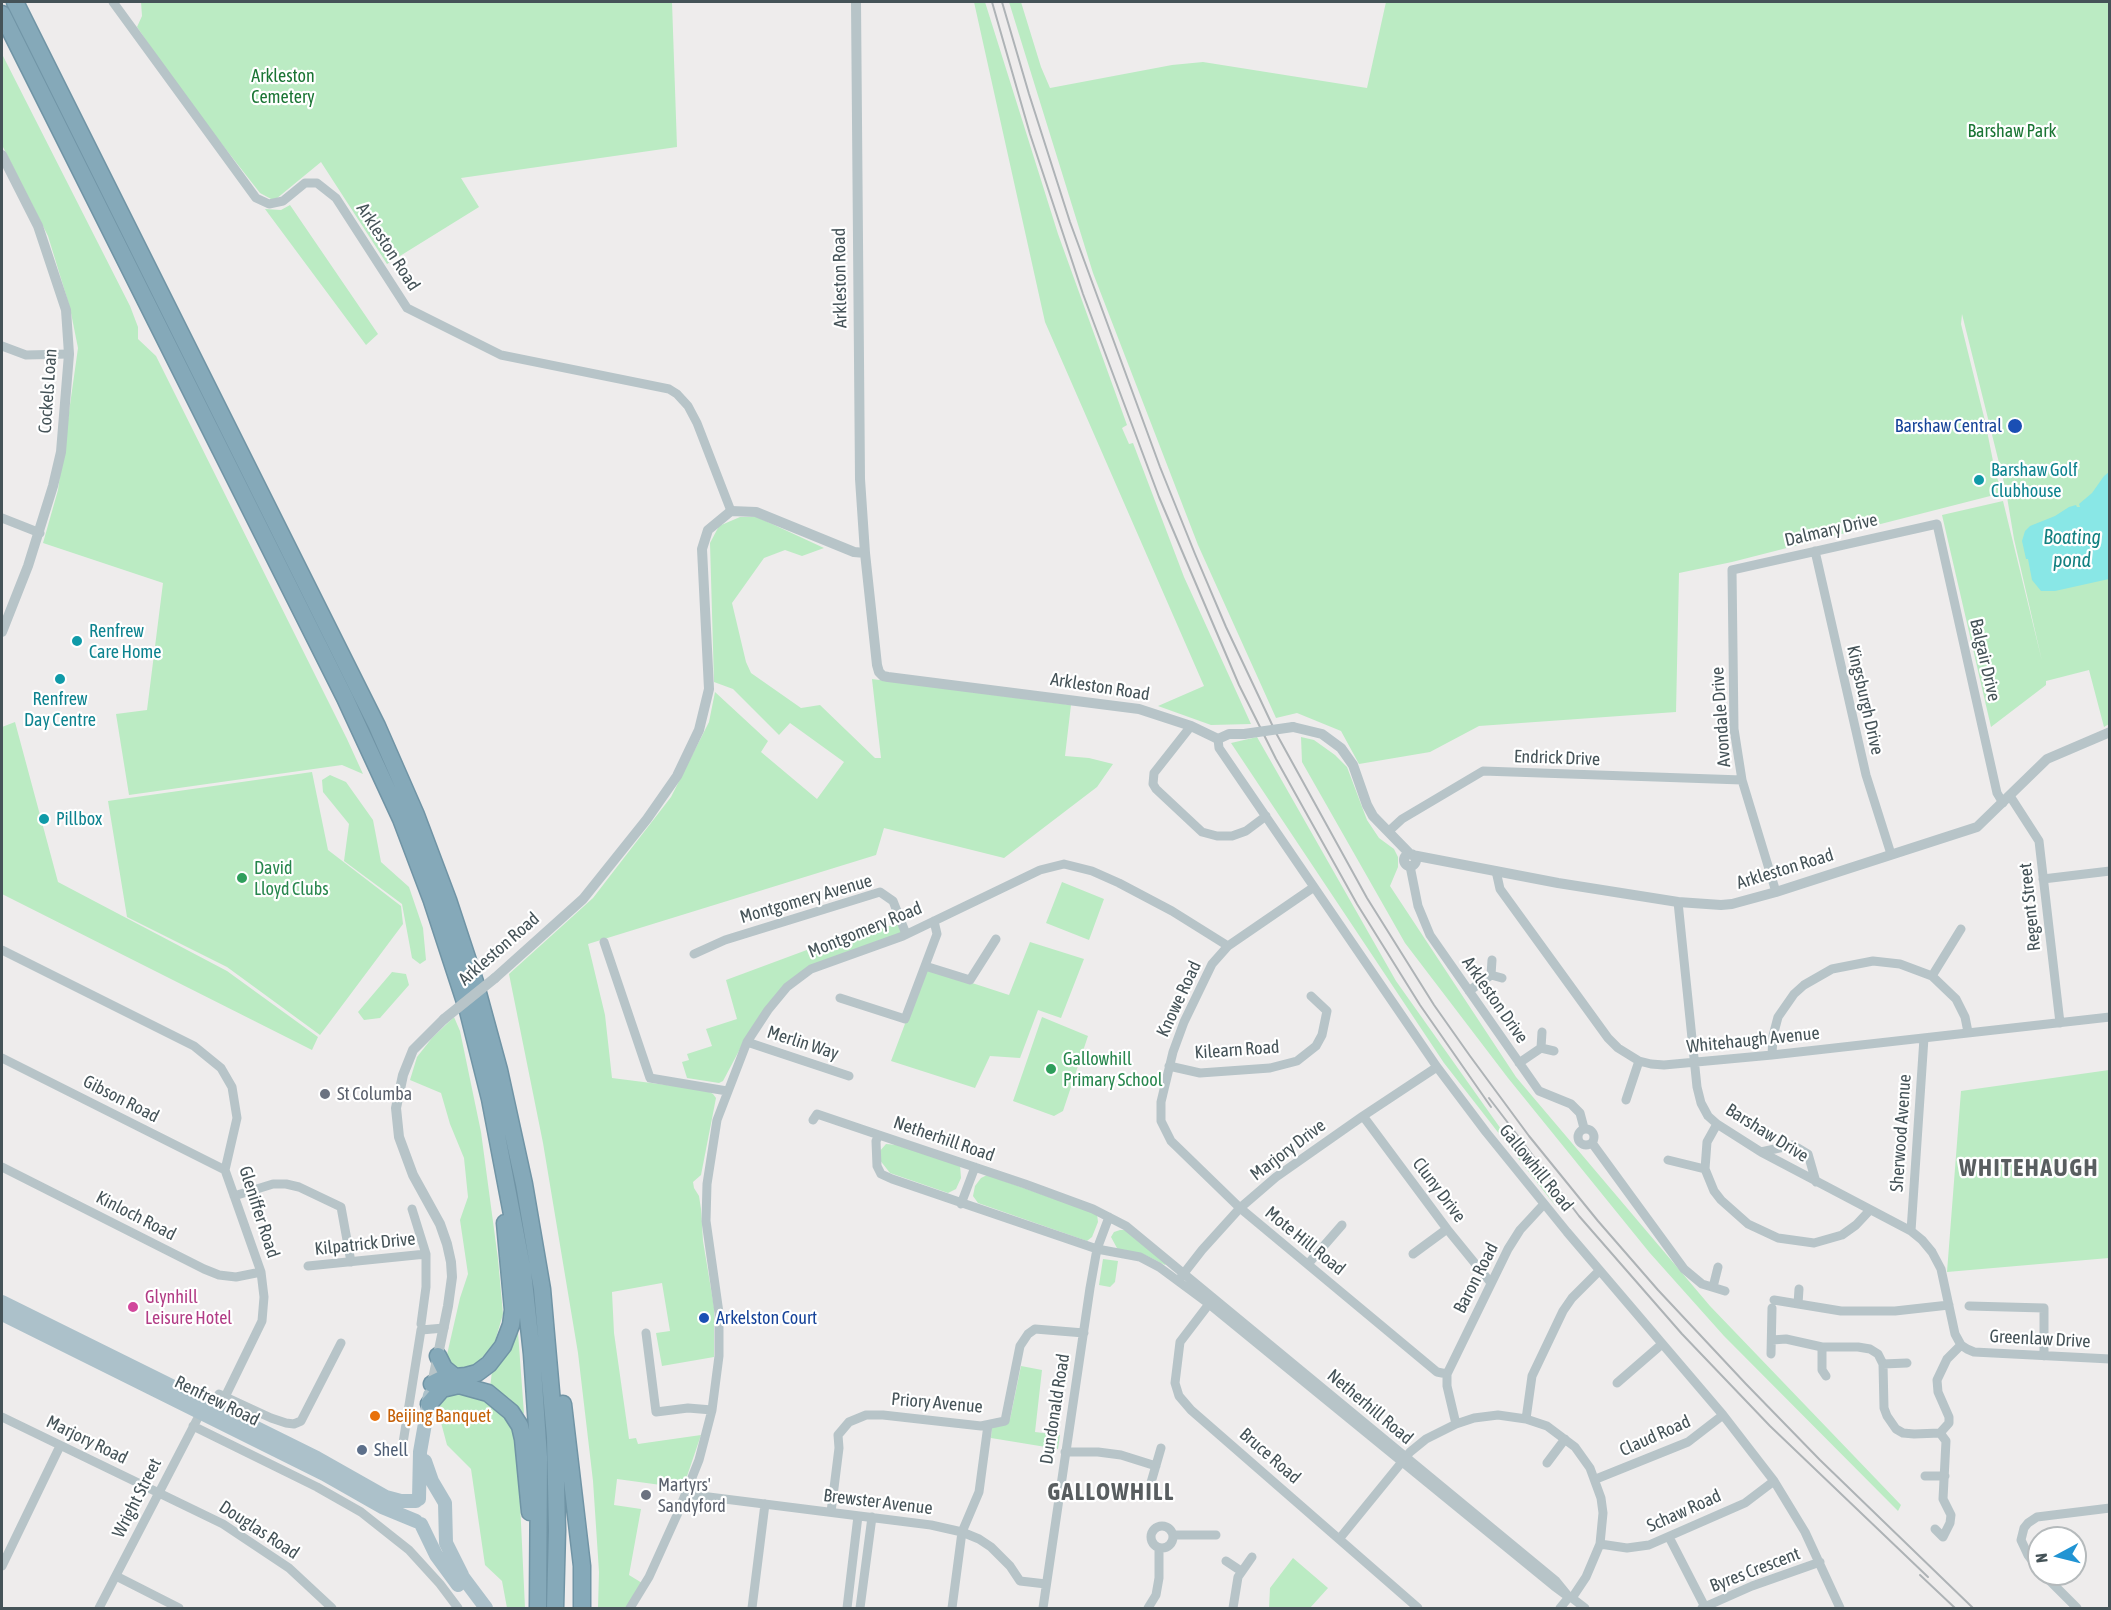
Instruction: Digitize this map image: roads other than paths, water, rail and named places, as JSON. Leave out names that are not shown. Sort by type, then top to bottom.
[{"type":"highway","points":[[15,2],[347,664],[395,764],[442,883],[475,982],[504,1089],[549,1309],[582,1566],[582,1608]]},
{"type":"highway","points":[[2,14],[345,698],[401,819],[452,960],[468,1011],[490,1099],[517,1237],[532,1354],[539,1457],[540,1544],[537,1608]]},
{"type":"highway","points":[[432,1384],[441,1379],[472,1375],[489,1364],[503,1346],[511,1325],[513,1310],[507,1239],[490,1099]]},
{"type":"highway","points":[[529,1211],[542,1289],[553,1416],[557,1530],[555,1608]]},
{"type":"highway","points":[[438,1356],[444,1368],[455,1377]]},
{"type":"highway","points":[[429,1404],[442,1389],[459,1385],[472,1387],[488,1393],[501,1402],[520,1426],[529,1499],[537,1608]]},
{"type":"main road","name":"Renfrew Road","points":[[2,1302],[203,1408],[382,1507],[419,1523]]},
{"type":"main road","name":"Renfrew Road","points":[[2,1314],[323,1461],[386,1497],[401,1501],[417,1500]]},
{"type":"main road","name":"Arkleston Road","points":[[417,1500],[422,1436],[432,1384]]},
{"type":"main road","name":"Arkleston Road","points":[[422,1436],[427,1478],[435,1498]]},
{"type":"main road","points":[[425,1461],[432,1481],[445,1503],[446,1543],[462,1575]]},
{"type":"main road","points":[[475,1608],[436,1555],[412,1511],[417,1500],[427,1496],[435,1498],[442,1509],[439,1520],[440,1539],[445,1554],[486,1608]]},
{"type":"main road","points":[[419,1523],[430,1525],[439,1520]]},
{"type":"street","name":"Arkleston Road","points":[[113,2],[256,198],[270,204],[283,201],[305,183],[317,183],[336,198],[406,308],[501,355],[669,389],[677,394],[688,406],[697,423],[731,511],[708,530],[702,549],[709,690],[699,730],[676,776],[647,819],[583,899],[495,978],[444,1020],[413,1050],[403,1075],[396,1108],[399,1137],[413,1175],[440,1224],[447,1244],[452,1277],[432,1384]]},
{"type":"street","name":"Arkleston Road","points":[[856,2],[860,478],[865,553],[877,665],[883,676],[1139,709],[1191,726],[1218,739],[1229,734],[1293,727],[1322,734],[1341,748],[1353,765],[1367,805],[1379,823],[1389,831],[1410,859],[1435,860],[1678,902],[1721,905],[1776,892],[1977,827],[2047,759],[2109,732]]},
{"type":"street","name":"Cockels Loan","points":[[2,156],[6,175],[38,226],[66,310],[69,354],[61,452],[40,533],[2,632]]},
{"type":"street","points":[[2,346],[26,355],[69,354]]},
{"type":"street","points":[[731,511],[756,512],[854,552],[865,553]]},
{"type":"street","points":[[2,518],[40,533]]},
{"type":"street","name":"Dalmary Drive","points":[[1732,570],[1937,524]]},
{"type":"street","name":"Balgair Drive","points":[[1937,524],[1997,793],[2006,800]]},
{"type":"street","name":"Kingsburgh Drive","points":[[1815,551],[1866,775],[1891,854]]},
{"type":"street","name":"Avondale Drive","points":[[1732,570],[1734,729],[1742,780],[1776,892]]},
{"type":"street","points":[[1191,726],[1154,773],[1153,784],[1156,789],[1202,832],[1217,836],[1232,836],[1245,831],[1266,816]]},
{"type":"street","name":"Gallowhill Road","points":[[1218,739],[1219,748],[1437,1067],[1544,1204],[1723,1415],[1774,1481],[1805,1532],[1840,1608]]},
{"type":"street","name":"Endrick Drive","points":[[1389,831],[1402,819],[1483,771],[1742,780]]},
{"type":"street","name":"Regent Street","points":[[2006,800],[2039,841],[2060,1023]]},
{"type":"street","name":"Arkleston Drive","points":[[1410,859],[1418,906],[1430,935],[1519,1063],[1539,1091],[1571,1104],[1580,1113],[1584,1128],[1580,1131],[1578,1139],[1584,1145],[1592,1143],[1684,1269],[1702,1284],[1713,1287]]},
{"type":"street","name":"Montgomery Road","points":[[630,1608],[649,1577],[678,1515],[699,1460],[712,1410],[719,1356],[719,1313],[706,1221],[707,1184],[717,1120],[747,1042],[768,1010],[787,987],[811,969],[906,934],[1040,870],[1064,864],[1119,883],[1172,911],[1228,946]]},
{"type":"street","name":"Whitehaugh Avenue","points":[[1496,871],[1500,889],[1608,1038],[1618,1048],[1639,1061],[1664,1065],[1772,1055],[2109,1017]]},
{"type":"street","points":[[2043,879],[2109,871]]},
{"type":"street","name":"Knowe Road","points":[[1169,1066],[1184,1022],[1212,964],[1228,946],[1314,887]]},
{"type":"street","name":"Montgomery Avenue","points":[[694,954],[725,940],[880,892],[893,901],[906,934]]},
{"type":"street","name":"Barshaw Drive","points":[[1678,902],[1694,1062],[1701,1102],[1708,1116],[1761,1152],[1911,1231],[1932,1252],[1941,1269],[1949,1305]]},
{"type":"street","points":[[840,998],[905,1019],[937,934],[934,921]]},
{"type":"street","points":[[1932,976],[1961,929]]},
{"type":"street","points":[[925,966],[970,980],[996,939]]},
{"type":"street","points":[[604,942],[650,1078],[727,1091]]},
{"type":"street","name":"Gleniffer Road","points":[[2,950],[194,1046],[221,1068],[232,1087],[237,1118],[225,1170],[261,1272],[264,1297],[262,1321],[222,1395],[286,1424],[301,1421],[341,1343]]},
{"type":"street","points":[[1469,992],[1491,975],[1492,960]]},
{"type":"street","points":[[1772,1055],[1773,1036],[1778,1017],[1794,994],[1804,985],[1832,969],[1873,961],[1900,964],[1932,976],[1956,999],[1965,1017],[1968,1032]]},
{"type":"street","points":[[1491,975],[1502,978]]},
{"type":"street","name":"Kilearn Road","points":[[1169,1066],[1200,1073],[1270,1068],[1297,1061],[1316,1046],[1322,1035],[1327,1011],[1311,996]]},
{"type":"street","points":[[1541,1048],[1542,1032]]},
{"type":"street","name":"Sherwood Avenue","points":[[1911,1231],[1924,1038]]},
{"type":"street","name":"Merlin Way","points":[[747,1042],[849,1076]]},
{"type":"street","points":[[1519,1063],[1541,1048],[1554,1051]]},
{"type":"street","name":"Gibson Road","points":[[2,1058],[225,1170]]},
{"type":"street","points":[[1626,1100],[1639,1061]]},
{"type":"street","name":"Mote Hill Road","points":[[1169,1066],[1161,1102],[1161,1121],[1171,1141],[1239,1208],[1437,1372],[1447,1374]]},
{"type":"street","name":"Marjory Drive","points":[[1181,1278],[1239,1208],[1276,1177],[1437,1067]]},
{"type":"street","points":[[813,1120],[817,1114],[879,1135]]},
{"type":"street","name":"Cluny Drive","points":[[1363,1116],[1491,1283]]},
{"type":"street","points":[[1717,1124],[1707,1142],[1705,1169],[1714,1191],[1748,1224],[1778,1238],[1802,1243],[1826,1241],[1842,1235],[1856,1225],[1870,1210]]},
{"type":"street","name":"Netherhill Road","points":[[1404,1461],[1181,1278],[1140,1257],[1097,1249],[961,1204],[881,1174],[877,1166],[876,1154],[876,1141],[879,1135],[1025,1184],[1126,1226],[1181,1278],[1209,1304],[1404,1461],[1556,1581],[1570,1598],[1585,1608]]},
{"type":"street","points":[[1761,1152],[1793,1145],[1808,1154],[1816,1182]]},
{"type":"street","points":[[1668,1160],[1705,1169]]},
{"type":"street","name":"Kinloch Road","points":[[2,1167],[204,1269],[219,1275],[236,1277],[261,1272]]},
{"type":"street","points":[[961,1204],[975,1167]]},
{"type":"street","points":[[234,1196],[273,1184],[286,1184],[341,1207],[351,1262]]},
{"type":"street","name":"Baron Road","points":[[1447,1374],[1491,1283],[1520,1230],[1544,1204]]},
{"type":"street","points":[[412,1209],[426,1254],[426,1287],[421,1324]]},
{"type":"street","name":"Dundonald Road","points":[[1043,1608],[1097,1249],[1109,1217]]},
{"type":"street","points":[[1308,1264],[1342,1225]]},
{"type":"street","points":[[1413,1254],[1448,1229]]},
{"type":"street","name":"Kilpatrick Drive","points":[[308,1266],[426,1254]]},
{"type":"street","points":[[1718,1267],[1713,1287],[1725,1291]]},
{"type":"street","points":[[1526,1419],[1532,1376],[1563,1311],[1577,1292],[1599,1271]]},
{"type":"street","points":[[1798,1304],[1799,1289]]},
{"type":"street","name":"Bruce Road","points":[[1209,1304],[1180,1342],[1175,1383],[1179,1396],[1191,1410],[1418,1608]]},
{"type":"street","points":[[1772,1340],[1786,1339],[1822,1347],[1870,1349],[1878,1354],[1883,1364],[1884,1408],[1896,1429],[1903,1433],[1940,1433],[1948,1423],[1949,1417],[1938,1392],[1938,1375],[1947,1359],[1960,1345],[1955,1334],[1949,1305],[1895,1311],[1841,1311],[1798,1304],[1773,1304],[1772,1340],[1772,1354]]},
{"type":"street","points":[[1969,1306],[2044,1308],[2044,1356]]},
{"type":"street","points":[[402,1443],[422,1330],[444,1328]]},
{"type":"street","name":"Priory Avenue","points":[[831,1512],[839,1448],[838,1435],[849,1422],[866,1415],[981,1426],[1005,1421],[1020,1346],[1028,1334],[1035,1329],[1084,1333]]},
{"type":"street","points":[[646,1333],[656,1412],[688,1408],[712,1410]]},
{"type":"street","points":[[1617,1383],[1662,1344]]},
{"type":"street","name":"Greenlaw Drive","points":[[1960,1345],[1974,1352],[2109,1359]]},
{"type":"street","points":[[1822,1347],[1822,1370],[1826,1376]]},
{"type":"street","points":[[1883,1364],[1907,1363]]},
{"type":"street","points":[[1447,1374],[1447,1386],[1456,1424]]},
{"type":"street","name":"Wright Street","points":[[99,1608],[203,1408]]},
{"type":"street","points":[[1340,1538],[1404,1461],[1426,1439],[1474,1418],[1498,1415],[1526,1419],[1547,1426],[1575,1447],[1596,1479],[1601,1498],[1603,1513],[1600,1544],[1586,1577],[1560,1608]]},
{"type":"street","name":"Claud Road","points":[[1596,1479],[1688,1442],[1723,1415]]},
{"type":"street","name":"Marjory Road","points":[[2,1417],[158,1494]]},
{"type":"street","points":[[952,1608],[962,1532],[979,1492],[988,1425]]},
{"type":"street","name":"Renfrew Road","points":[[193,1426],[317,1486],[361,1512],[409,1550],[458,1608]]},
{"type":"street","points":[[1935,1529],[1943,1537],[1950,1523],[1950,1515],[1944,1500],[1946,1440],[1940,1433]]},
{"type":"street","points":[[1547,1463],[1565,1439]]},
{"type":"street","points":[[2,1566],[60,1446]]},
{"type":"street","points":[[1150,1486],[1161,1448]]},
{"type":"street","points":[[1065,1452],[1121,1455],[1156,1466]]},
{"type":"street","points":[[1925,1476],[1945,1476]]},
{"type":"street","name":"Schaw Road","points":[[1600,1544],[1627,1548],[1649,1545],[1745,1503],[1774,1481]]},
{"type":"street","name":"Douglas Road","points":[[158,1494],[223,1524],[289,1568],[332,1608]]},
{"type":"street","name":"Brewster Avenue","points":[[685,1494],[931,1525],[962,1532],[991,1546],[1010,1566],[1020,1581],[1046,1584]]},
{"type":"street","points":[[752,1608],[765,1504]]},
{"type":"street","points":[[2027,1553],[2021,1539],[2024,1528],[2037,1518],[2109,1508]]},
{"type":"street","points":[[847,1608],[858,1516]]},
{"type":"street","points":[[860,1608],[872,1517]]},
{"type":"street","points":[[1148,1608],[1156,1595],[1159,1578],[1159,1548],[1152,1540],[1154,1530],[1166,1527],[1173,1535],[1216,1535]]},
{"type":"street","points":[[1159,1548],[1170,1545],[1173,1535]]},
{"type":"street","points":[[1669,1537],[1703,1608]]},
{"type":"street","points":[[1233,1608],[1235,1588],[1241,1571],[1252,1557]]},
{"type":"street","points":[[1226,1561],[1241,1571]]},
{"type":"street","name":"Byres Crescent","points":[[1703,1608],[1752,1586],[1820,1562]]},
{"type":"street","points":[[116,1576],[179,1608]]},
{"type":"street","points":[[2055,1586],[2077,1608]]},
{"type":"water","name":"Boating pond","points":[[2109,472],[2109,579],[2055,591],[2041,591],[2032,580],[2028,559],[2026,559],[2022,541],[2025,531],[2030,526],[2055,516],[2069,507],[2076,505],[2080,507],[2079,504],[2092,493]]},
{"type":"railway","points":[[992,2],[1030,134],[1083,294],[1159,497],[1239,685],[1276,759],[1357,904],[1420,1005],[1491,1107]]},
{"type":"railway","points":[[1002,2],[1070,222],[1160,467],[1195,554],[1226,627],[1276,733],[1367,898],[1434,1005],[1470,1056],[1529,1136],[1598,1221],[1658,1290],[1746,1384],[1820,1460],[1973,1608]]},
{"type":"railway","points":[[1489,1098],[1579,1216],[1682,1334],[1770,1426],[1928,1577]]},
{"type":"railway","points":[[1920,1575],[1955,1608]]},
{"type":"place","name":"Barshaw Central","points":[[2015,426]]},
{"type":"place","name":"Barshaw Golf Clubhouse","points":[[1979,480]]},
{"type":"place","name":"Renfrew Care Home","points":[[77,641]]},
{"type":"place","name":"Renfrew Day Centre","points":[[60,679]]},
{"type":"place","name":"Pillbox","points":[[44,819]]},
{"type":"place","name":"David Lloyd Clubs","points":[[242,878]]},
{"type":"place","name":"Gallowhill Primary School","points":[[1051,1069]]},
{"type":"place","name":"St Columba","points":[[325,1094]]},
{"type":"place","name":"Glynhill Leisure Hotel","points":[[133,1307]]},
{"type":"place","name":"Arkelston Court","points":[[704,1318]]},
{"type":"place","name":"Beijing Banquet","points":[[375,1416]]},
{"type":"place","name":"Shell","points":[[362,1450]]},
{"type":"place","name":"Martyrs' Sandyford","points":[[646,1495]]},
{"type":"district","name":"WHITEHAUGH","points":[[2029,1168]]},
{"type":"district","name":"GALLOWHILL","points":[[1111,1492]]},
{"type":"park label","name":"Arkleston Cemetery","points":[[283,86]]},
{"type":"park label","name":"Barshaw Park","points":[[2012,131]]}]
